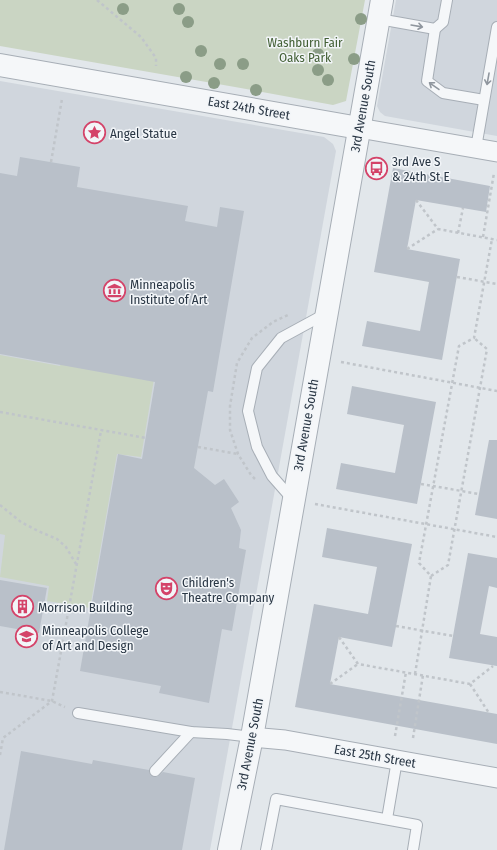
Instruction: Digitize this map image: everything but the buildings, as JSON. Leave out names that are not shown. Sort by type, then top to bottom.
[{"type":"street","name":"3rd Avenue South","points":[[229,850],[252,737],[380,10]]},
{"type":"street","name":"East 24th Street","points":[[0,65],[497,152]]},
{"type":"street","name":"East 25th Street","points":[[252,737],[286,740],[497,778]]},
{"type":"lane","points":[[447,0],[442,22],[435,29],[427,81],[444,93],[484,100]]},
{"type":"lane","points":[[380,10],[435,29]]},
{"type":"lane","points":[[476,148],[497,27]]},
{"type":"lane","points":[[293,500],[272,476],[257,447],[248,411],[257,368],[276,344],[281,338],[327,313]]},
{"type":"lane","points":[[78,713],[191,732],[252,737]]},
{"type":"lane","points":[[155,771],[191,732]]},
{"type":"lane","points":[[386,819],[397,760]]},
{"type":"lane","points":[[266,850],[276,799],[417,825],[412,850]]},
{"type":"path","points":[[97,0],[141,37],[156,58],[156,66]]},
{"type":"path","points":[[51,162],[62,99]]},
{"type":"path","points":[[483,237],[494,173]]},
{"type":"path","points":[[416,200],[438,229],[497,240]]},
{"type":"path","points":[[458,233],[463,208]]},
{"type":"path","points":[[407,249],[438,229]]},
{"type":"path","points":[[474,338],[492,239]]},
{"type":"path","points":[[457,277],[497,284]]},
{"type":"path","points":[[431,576],[419,563],[426,524],[459,346],[474,338]]},
{"type":"path","points":[[415,674],[431,576],[448,564],[487,350],[474,338]]},
{"type":"path","points":[[341,362],[497,391]]},
{"type":"path","points":[[0,412],[146,438]]},
{"type":"path","points":[[0,755],[3,738],[52,701],[101,431]]},
{"type":"path","points":[[198,447],[238,454]]},
{"type":"path","points":[[421,484],[479,494]]},
{"type":"path","points":[[0,504],[21,522],[57,539],[66,547],[77,565]]},
{"type":"path","points":[[315,504],[497,537]]},
{"type":"path","points":[[396,626],[453,636]]},
{"type":"path","points":[[339,637],[358,664]]},
{"type":"path","points":[[330,684],[358,664],[423,675],[470,684],[489,713]]},
{"type":"path","points":[[470,684],[493,666]]},
{"type":"path","points":[[395,736],[406,672]]},
{"type":"path","points":[[413,738],[423,675]]},
{"type":"path","points":[[0,692],[52,701],[78,713]]},
{"type":"shaded area","points":[[396,0],[497,0],[497,136],[385,116],[380,112],[377,106]]},
{"type":"shaded area","points":[[0,81],[324,137],[333,144],[336,151],[210,850],[0,850]]},
{"type":"green space","name":"Washburn Fair Oaks Park","points":[[0,0],[365,0],[346,101],[333,105],[0,46]]},
{"type":"green space","points":[[0,355],[60,366],[61,361],[154,379],[141,457],[117,454],[90,608],[47,601],[49,586],[0,577],[5,535],[0,534]]},
{"type":"place","name":"Angel Statue","points":[[94,133]]},
{"type":"place","name":"3rd Ave S & 24th St E","points":[[377,168]]},
{"type":"place","name":"Minneapolis Institute of Art","points":[[115,291]]},
{"type":"place","name":"Children's Theatre Company","points":[[167,589]]},
{"type":"place","name":"Morrison Building","points":[[22,607]]},
{"type":"place","name":"Minneapolis College of Art and Design","points":[[26,637]]}]
